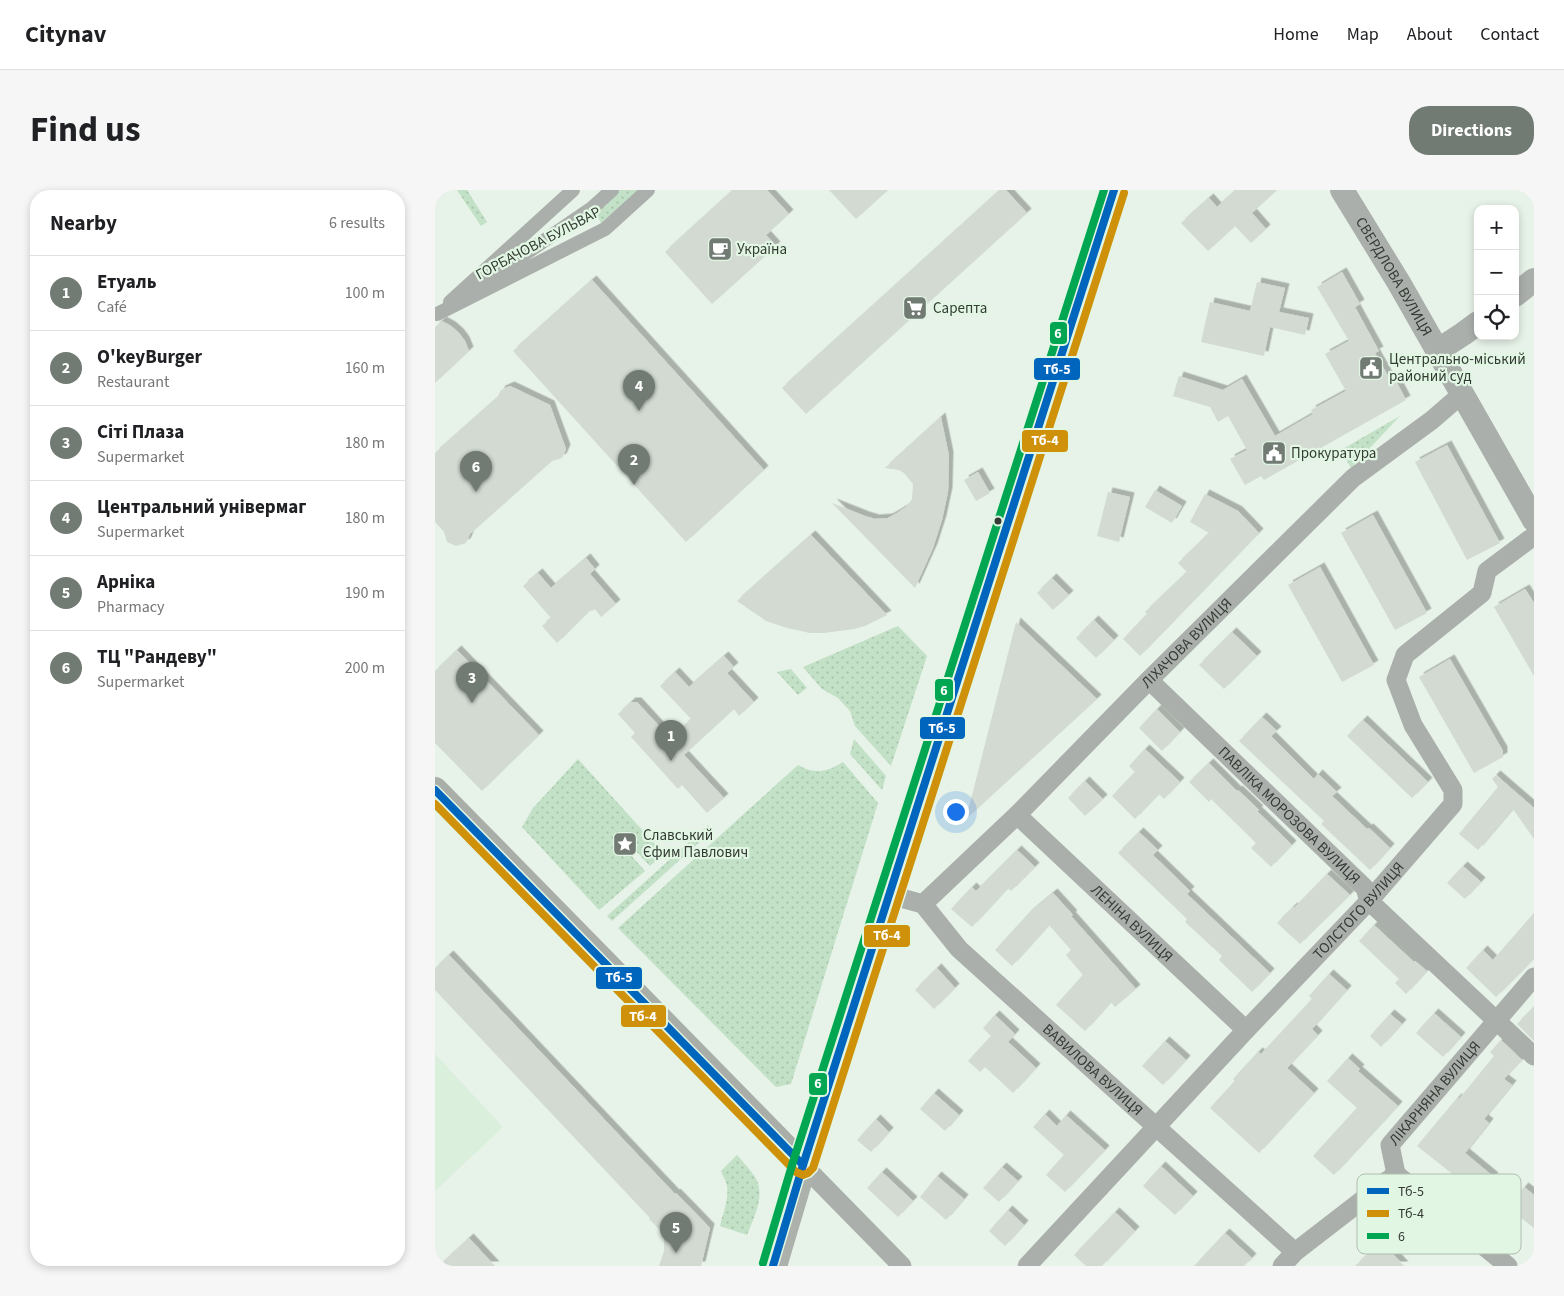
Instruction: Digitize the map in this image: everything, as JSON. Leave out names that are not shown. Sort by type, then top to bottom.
[{"type":"main road","points":[[773,1266],[803,1164],[1114,190]]},
{"type":"main road","points":[[435,790],[803,1164]]},
{"type":"street","name":"ГОРБАЧОВА БУЛЬВАР","points":[[436,315],[573,190]]},
{"type":"street","name":"ГОРБАЧОВА БУЛЬВАР","points":[[436,315],[592,208],[612,190]]},
{"type":"street","name":"ГОРБАЧОВА БУЛЬВАР","points":[[436,315],[605,230],[648,190]]},
{"type":"street","name":"СВЕРДЛОВА ВУЛИЦЯ","points":[[1341,190],[1399,283],[1534,520]]},
{"type":"street","points":[[1519,291],[1534,280]]},
{"type":"street","points":[[1437,351],[1474,326]]},
{"type":"street","name":"ЛІХАЧОВА ВУЛИЦЯ","points":[[923,904],[1017,815],[1149,680],[1353,478],[1432,420],[1462,394]]},
{"type":"street","name":"ТОЛСТОГО ВУЛИЦЯ","points":[[1027,1266],[1246,1030],[1369,901],[1453,804],[1453,790],[1413,725],[1396,680],[1405,654],[1482,593],[1487,571],[1534,536]]},
{"type":"street","name":"ПАВЛІКА МОРОЗОВА ВУЛИЦЯ","points":[[1149,680],[1365,888],[1369,901],[1534,1056]]},
{"type":"street","name":"ЛЕНІНА ВУЛИЦЯ","points":[[1017,815],[1246,1030]]},
{"type":"street","points":[[889,895],[923,904]]},
{"type":"street","name":"ВАВИЛОВА ВУЛИЦЯ","points":[[923,904],[959,949],[1295,1252]]},
{"type":"street","name":"ЛІКАРНЯНА ВУЛИЦЯ","points":[[1396,1174],[1390,1145],[1534,977]]},
{"type":"street","points":[[803,1164],[902,1266]]},
{"type":"street","points":[[1282,1266],[1295,1252],[1357,1204]]},
{"type":"street","points":[[1493,1254],[1508,1266]]},
{"type":"shaded area","points":[[457,190],[467,190],[487,222],[481,226]]},
{"type":"shaded area","points":[[619,190],[638,190],[601,223],[595,212]]},
{"type":"shaded area","points":[[1400,416],[1351,468],[1341,450]]},
{"type":"shaded area","points":[[898,626],[927,656],[891,766],[855,726],[850,711],[838,698],[822,689],[803,667]]},
{"type":"shaded area","points":[[791,669],[807,688],[798,695],[777,672]]},
{"type":"shaded area","points":[[854,739],[886,776],[882,790],[850,754]]},
{"type":"shaded area","points":[[578,759],[664,854],[650,866],[634,849],[638,845],[628,833],[614,845],[624,857],[629,853],[645,871],[599,910],[522,827],[533,808]]},
{"type":"shaded area","points":[[843,762],[878,803],[791,1084],[776,1087],[618,928],[798,765],[810,770],[821,771]]},
{"type":"shaded area","points":[[708,825],[713,830],[612,921],[607,916]]},
{"type":"shaded area","points":[[435,1054],[503,1127],[435,1191]]},
{"type":"shaded area","points":[[737,1155],[755,1177],[759,1191],[758,1206],[747,1235],[720,1226],[727,1191],[727,1184],[721,1171]]},
{"type":"building","name":"Україна","points":[[733,190],[767,190],[789,214],[766,235],[776,246],[712,304],[665,252]]},
{"type":"building","points":[[829,190],[888,190],[856,219]]},
{"type":"building","points":[[1000,190],[1006,190],[1027,213],[806,414],[782,388]]},
{"type":"building","points":[[1236,190],[1277,190],[1252,213],[1266,229],[1251,243],[1235,226],[1208,251],[1181,223],[1209,198],[1217,207]]},
{"type":"building","points":[[1342,272],[1360,304],[1355,307],[1379,351],[1375,353],[1392,383],[1396,381],[1406,400],[1264,480],[1261,476],[1245,485],[1230,459],[1247,450],[1228,416],[1218,422],[1210,407],[1173,396],[1179,376],[1223,390],[1242,379],[1275,436],[1313,414],[1311,410],[1346,391],[1325,354],[1349,341],[1317,287]]},
{"type":"building","points":[[592,280],[764,470],[686,542],[513,351]]},
{"type":"building","points":[[1257,282],[1285,288],[1279,312],[1309,318],[1305,335],[1270,327],[1264,356],[1201,342],[1210,302],[1250,311]]},
{"type":"building","points":[[442,321],[459,333],[469,351],[435,383],[435,327]]},
{"type":"building","points":[[510,386],[550,405],[566,449],[562,458],[552,461],[470,534],[466,543],[456,546],[447,542],[444,532],[435,522],[435,453],[497,398],[501,390]]},
{"type":"building","points":[[941,417],[949,456],[948,492],[933,548],[915,588],[832,503],[875,519],[888,518],[906,507],[912,499],[913,484],[899,470],[885,468]]},
{"type":"building","points":[[1447,445],[1500,543],[1467,560],[1415,462]]},
{"type":"building","points":[[978,472],[990,493],[976,501],[964,480]]},
{"type":"building","points":[[1155,490],[1182,506],[1172,523],[1145,507]]},
{"type":"building","points":[[1108,492],[1130,497],[1119,542],[1097,536]]},
{"type":"building","points":[[1205,494],[1238,511],[1259,533],[1140,656],[1123,639],[1147,614],[1145,612],[1187,572],[1178,563],[1209,533],[1190,522]]},
{"type":"building","points":[[1373,515],[1427,613],[1395,630],[1341,533]]},
{"type":"building","points":[[811,535],[887,615],[865,626],[854,629],[810,633],[766,621],[737,601]]},
{"type":"building","points":[[586,558],[595,569],[590,574],[616,604],[601,617],[595,609],[590,610],[557,643],[542,626],[551,618],[523,586],[538,573],[551,588]]},
{"type":"building","points":[[1320,567],[1374,665],[1342,682],[1288,585]]},
{"type":"building","points":[[1052,578],[1069,595],[1053,610],[1037,593]]},
{"type":"building","points":[[1525,589],[1534,603],[1534,676],[1494,607]]},
{"type":"building","points":[[1094,620],[1114,640],[1096,658],[1076,638]]},
{"type":"building","points":[[1016,622],[1097,699],[966,819]]},
{"type":"building","points":[[1232,632],[1257,656],[1224,689],[1199,665]]},
{"type":"building","points":[[457,650],[539,735],[482,791],[435,743],[435,671]]},
{"type":"building","points":[[724,656],[734,667],[727,673],[754,702],[739,716],[734,709],[684,755],[724,798],[707,813],[682,785],[678,789],[631,737],[635,733],[618,714],[631,702],[637,702],[671,739],[691,719],[660,686],[675,672],[689,687]]},
{"type":"building","points":[[1450,659],[1503,751],[1503,757],[1474,773],[1419,677]]},
{"type":"building","points":[[1157,709],[1180,732],[1162,751],[1139,728]]},
{"type":"building","points":[[1262,717],[1277,731],[1271,736],[1314,779],[1318,774],[1337,792],[1332,796],[1390,848],[1370,870],[1321,824],[1324,821],[1239,741]]},
{"type":"building","points":[[1363,720],[1428,782],[1412,798],[1347,736]]},
{"type":"building","points":[[1145,749],[1180,782],[1164,799],[1159,794],[1135,819],[1112,796],[1135,772],[1129,766]]},
{"type":"building","points":[[1209,763],[1259,810],[1257,811],[1292,845],[1271,867],[1251,848],[1256,843],[1211,799],[1209,802],[1189,782]]},
{"type":"building","points":[[1496,775],[1534,808],[1534,839],[1513,809],[1478,850],[1459,834],[1498,787],[1492,779]]},
{"type":"building","points":[[1085,781],[1103,799],[1085,816],[1068,798]]},
{"type":"building","points":[[1139,832],[1158,850],[1153,855],[1190,891],[1187,894],[1270,973],[1252,992],[1219,960],[1222,956],[1185,922],[1187,919],[1118,853]]},
{"type":"building","points":[[1017,850],[1035,867],[1011,891],[1008,888],[972,927],[951,909],[972,887],[976,891]]},
{"type":"building","points":[[1463,866],[1481,882],[1465,899],[1447,883]]},
{"type":"building","points":[[1327,874],[1350,895],[1300,944],[1277,923]]},
{"type":"building","points":[[1053,893],[1136,989],[1115,1007],[1111,1002],[1085,1031],[1056,1005],[1083,975],[1066,955],[1071,950],[1049,925],[1012,966],[995,950],[1028,914]]},
{"type":"building","points":[[1534,913],[1534,958],[1496,997],[1466,968],[1483,950],[1493,960]]},
{"type":"building","points":[[1374,925],[1414,962],[1427,971],[1406,994],[1395,983],[1399,979],[1359,941]]},
{"type":"building","points":[[449,955],[675,1194],[710,1228],[701,1266],[659,1266],[664,1251],[664,1234],[435,990],[435,968]]},
{"type":"building","points":[[937,968],[955,988],[934,1009],[915,990]]},
{"type":"building","points":[[1329,974],[1347,990],[1312,1029],[1318,1035],[1287,1068],[1314,1093],[1259,1153],[1210,1108],[1258,1052],[1261,1054],[1312,999],[1309,996]]},
{"type":"building","points":[[1534,1007],[1534,1041],[1517,1024]]},
{"type":"building","points":[[1434,1013],[1461,1037],[1443,1057],[1416,1033]]},
{"type":"building","points":[[1390,1014],[1402,1024],[1381,1047],[1370,1036]]},
{"type":"building","points":[[995,1015],[1015,1034],[1008,1042],[1036,1068],[1013,1093],[985,1067],[980,1072],[968,1061],[991,1036],[983,1028]]},
{"type":"building","points":[[1501,1040],[1522,1060],[1504,1079],[1512,1085],[1484,1119],[1489,1123],[1465,1153],[1490,1174],[1452,1174],[1417,1146],[1494,1056],[1490,1052]]},
{"type":"building","points":[[1165,1041],[1186,1060],[1163,1085],[1142,1066]]},
{"type":"building","points":[[1348,1058],[1360,1069],[1358,1071],[1398,1106],[1334,1175],[1313,1156],[1357,1108],[1327,1081]]},
{"type":"building","points":[[934,1093],[959,1115],[945,1131],[920,1109]]},
{"type":"building","points":[[1045,1114],[1057,1126],[1066,1115],[1105,1150],[1065,1192],[1046,1175],[1064,1155],[1033,1127]]},
{"type":"building","points":[[876,1119],[889,1132],[871,1152],[857,1140]]},
{"type":"building","points":[[1161,1166],[1193,1196],[1175,1215],[1143,1186]]},
{"type":"building","points":[[1002,1167],[1018,1181],[999,1202],[983,1188]]},
{"type":"building","points":[[882,1172],[913,1201],[898,1217],[867,1188]]},
{"type":"building","points":[[937,1176],[964,1199],[946,1220],[920,1197]]},
{"type":"building","points":[[1524,1187],[1534,1195],[1534,1228],[1521,1218],[1521,1191]]},
{"type":"building","points":[[1008,1210],[1024,1225],[1005,1246],[989,1231]]},
{"type":"building","points":[[1115,1212],[1135,1231],[1102,1266],[1086,1266],[1074,1255]]},
{"type":"building","points":[[1225,1233],[1252,1258],[1244,1266],[1194,1266]]},
{"type":"building","points":[[469,1238],[495,1266],[439,1266]]},
{"type":"building","points":[[1368,1254],[1393,1254],[1404,1266],[1355,1266]]},
{"type":"transit line","name":"6","points":[[763,1263],[793,1162],[1104,190]]},
{"type":"transit line","name":"Тб-5","points":[[773,1266],[803,1165],[1114,190]]},
{"type":"transit line","name":"Тб-4","points":[[435,804],[796,1172],[803,1175],[808,1173],[813,1168],[1124,193]]},
{"type":"transit line","name":"Тб-5","points":[[435,790],[803,1165]]},
{"type":"place","name":"Україна","points":[[720,249]]},
{"type":"place","name":"Сарепта","points":[[915,308]]},
{"type":"place","name":"Центрально-міський районий суд","points":[[1371,368]]},
{"type":"place","name":"Центральний універмаг","points":[[639,411]]},
{"type":"place","name":"Прокуратура","points":[[1274,453]]},
{"type":"place","name":"O'keyBurger","points":[[634,485]]},
{"type":"place","name":"ТЦ \"Рандеву\"","points":[[476,492]]},
{"type":"place","name":"Сіті Плаза","points":[[472,703]]},
{"type":"place","name":"Етуаль","points":[[671,761]]},
{"type":"place","name":"Славський Єфим Павлович","points":[[625,844]]},
{"type":"place","name":"Арніка","points":[[676,1253]]}]
